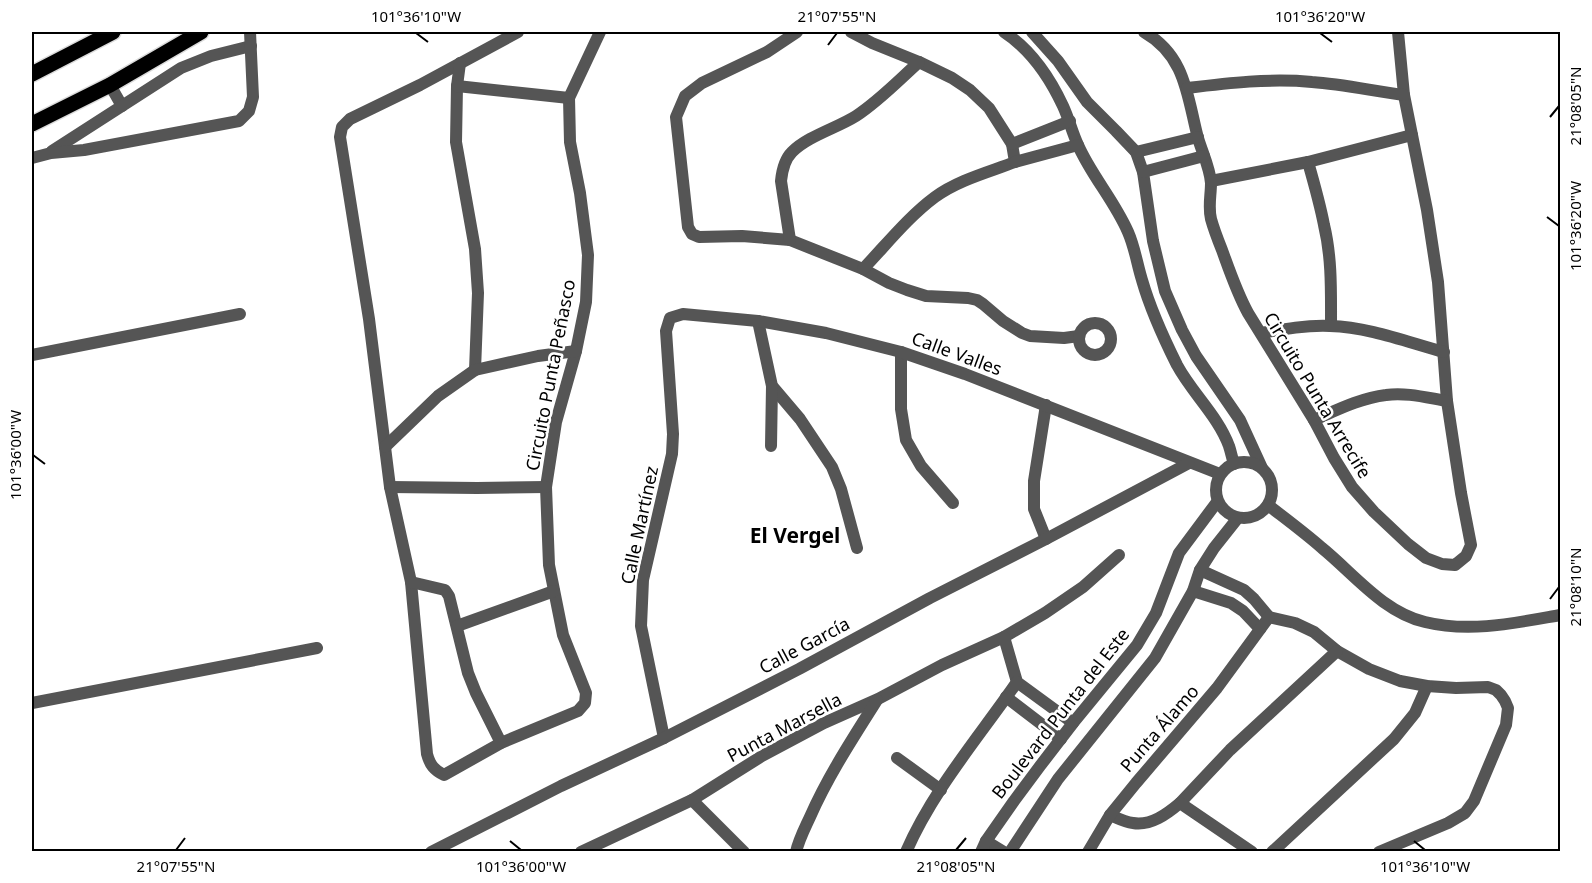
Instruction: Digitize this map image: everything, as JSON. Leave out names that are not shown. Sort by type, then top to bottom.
[{"type":"main road","points":[[34,73],[113,32]]},
{"type":"main road","points":[[32,124],[110,85],[201,32]]},
{"type":"street","points":[[32,158],[239,120],[249,111],[253,97],[250,32]]},
{"type":"street","name":"Circuito Punta Peñasco","points":[[518,32],[350,119],[342,127],[340,136],[369,319],[390,487],[411,582],[427,754],[430,765],[444,775],[501,744],[578,711],[585,703],[586,693],[563,635],[549,565],[546,487],[556,422],[576,351],[586,302],[588,255],[580,193],[570,142],[569,98],[600,32]]},
{"type":"street","points":[[796,32],[767,52],[702,82],[685,96],[676,117],[688,227],[692,234],[699,237],[742,236],[790,240],[863,269],[889,283],[927,296],[976,300],[1004,321],[1030,336],[1064,338],[1079,336]]},
{"type":"street","points":[[851,32],[952,78],[970,90],[989,108],[1012,144],[1016,162]]},
{"type":"street","points":[[1004,32],[1024,47],[1038,64],[1063,104],[1078,145],[1128,231],[1146,292],[1178,365],[1219,427],[1234,464]]},
{"type":"street","points":[[1032,32],[1058,61],[1087,102],[1136,152],[1143,172],[1153,241],[1165,291],[1196,356],[1240,420],[1262,468],[1269,476],[1272,496],[1269,506],[1260,514],[1249,519],[1237,519],[1225,512],[1217,502],[1215,492],[1220,474],[1226,468],[1244,462],[1253,463],[1262,468]]},
{"type":"street","name":"Circuito Punta Arrecife","points":[[1144,32],[1152,36],[1181,70],[1211,181],[1210,218],[1238,296],[1352,487],[1374,512],[1426,558],[1442,564],[1455,565],[1466,556],[1471,545],[1447,401],[1437,271],[1404,95],[1398,32]]},
{"type":"street","points":[[51,153],[181,68],[211,56],[251,46]]},
{"type":"street","points":[[790,240],[781,182],[785,161],[792,152],[809,141],[857,116],[919,62]]},
{"type":"street","points":[[460,63],[457,86],[456,142],[475,249],[478,293],[475,370]]},
{"type":"street","points":[[1187,88],[1235,82],[1281,80],[1313,82],[1404,95]]},
{"type":"street","points":[[110,85],[122,106]]},
{"type":"street","points":[[457,86],[569,98]]},
{"type":"street","points":[[1012,144],[1070,121]]},
{"type":"street","points":[[1211,181],[1308,162],[1412,135]]},
{"type":"street","points":[[1136,152],[1198,137]]},
{"type":"street","points":[[863,269],[915,214],[936,196],[960,183],[1016,162],[1078,145]]},
{"type":"street","points":[[1143,172],[1204,156]]},
{"type":"street","points":[[1308,162],[1328,250],[1331,278],[1331,326]]},
{"type":"street","points":[[32,355],[240,314]]},
{"type":"street","name":"Calle Valles","points":[[670,318],[683,314],[758,321],[826,333],[901,352],[965,374],[1220,474]]},
{"type":"street","name":"Calle Martínez","points":[[664,738],[641,626],[643,580],[672,454],[673,435],[666,330],[670,318]]},
{"type":"street","points":[[758,321],[772,386],[771,446]]},
{"type":"street","points":[[1261,333],[1284,328],[1331,326],[1360,329],[1444,352]]},
{"type":"street","points":[[385,447],[438,396],[475,370],[538,356],[576,351]]},
{"type":"street","points":[[901,352],[902,409],[906,440],[921,466],[953,504]]},
{"type":"street","points":[[772,386],[800,419],[832,467],[841,489],[857,548]]},
{"type":"street","points":[[1314,420],[1360,401],[1387,394],[1447,401]]},
{"type":"street","points":[[1046,405],[1034,481],[1034,509],[1046,539]]},
{"type":"street","name":"Calle García","points":[[430,852],[561,786],[664,738],[799,669],[1190,463]]},
{"type":"street","points":[[390,487],[546,487]]},
{"type":"street","name":"Boulevard Punta del Este","points":[[984,846],[1014,801],[1073,723],[1137,645],[1156,613],[1179,553],[1217,502]]},
{"type":"street","points":[[1269,506],[1322,547],[1375,596],[1408,616],[1423,622],[1480,627],[1560,615]]},
{"type":"street","points":[[1010,852],[1058,779],[1155,658],[1193,591],[1200,570],[1237,519]]},
{"type":"street","name":"Punta Marsella","points":[[591,850],[692,800],[762,756],[824,723],[1004,637],[1083,587],[1119,555]]},
{"type":"street","points":[[1200,570],[1244,590],[1254,598],[1269,617],[1295,623],[1314,632],[1337,651],[1369,669],[1400,681],[1456,688],[1488,687],[1501,695],[1508,708],[1506,725],[1474,801],[1465,813],[1448,824],[1379,852]]},
{"type":"street","points":[[411,582],[445,590],[449,596],[468,673],[501,744]]},
{"type":"street","points":[[457,626],[554,591]]},
{"type":"street","points":[[1193,591],[1231,603],[1243,611],[1260,629]]},
{"type":"street","name":"Punta Álamo","points":[[1088,852],[1110,815],[1217,688],[1269,617]]},
{"type":"street","points":[[1004,637],[1017,682],[1073,723]]},
{"type":"street","points":[[32,703],[316,648]]},
{"type":"street","points":[[1110,815],[1133,824],[1153,821],[1168,813],[1230,750],[1337,651]]},
{"type":"street","points":[[906,852],[914,833],[965,752],[1017,682]]},
{"type":"street","points":[[1272,852],[1394,739],[1415,713],[1427,686]]},
{"type":"street","points":[[1006,698],[1061,739]]},
{"type":"street","points":[[796,852],[815,804],[842,755],[878,699]]},
{"type":"street","points":[[897,758],[941,790]]},
{"type":"street","points":[[692,800],[744,852]]},
{"type":"street","points":[[1180,803],[1252,852]]},
{"type":"street","points":[[984,846],[1004,852]]},
{"type":"district","name":"El Vergel","points":[[795,535]]}]
